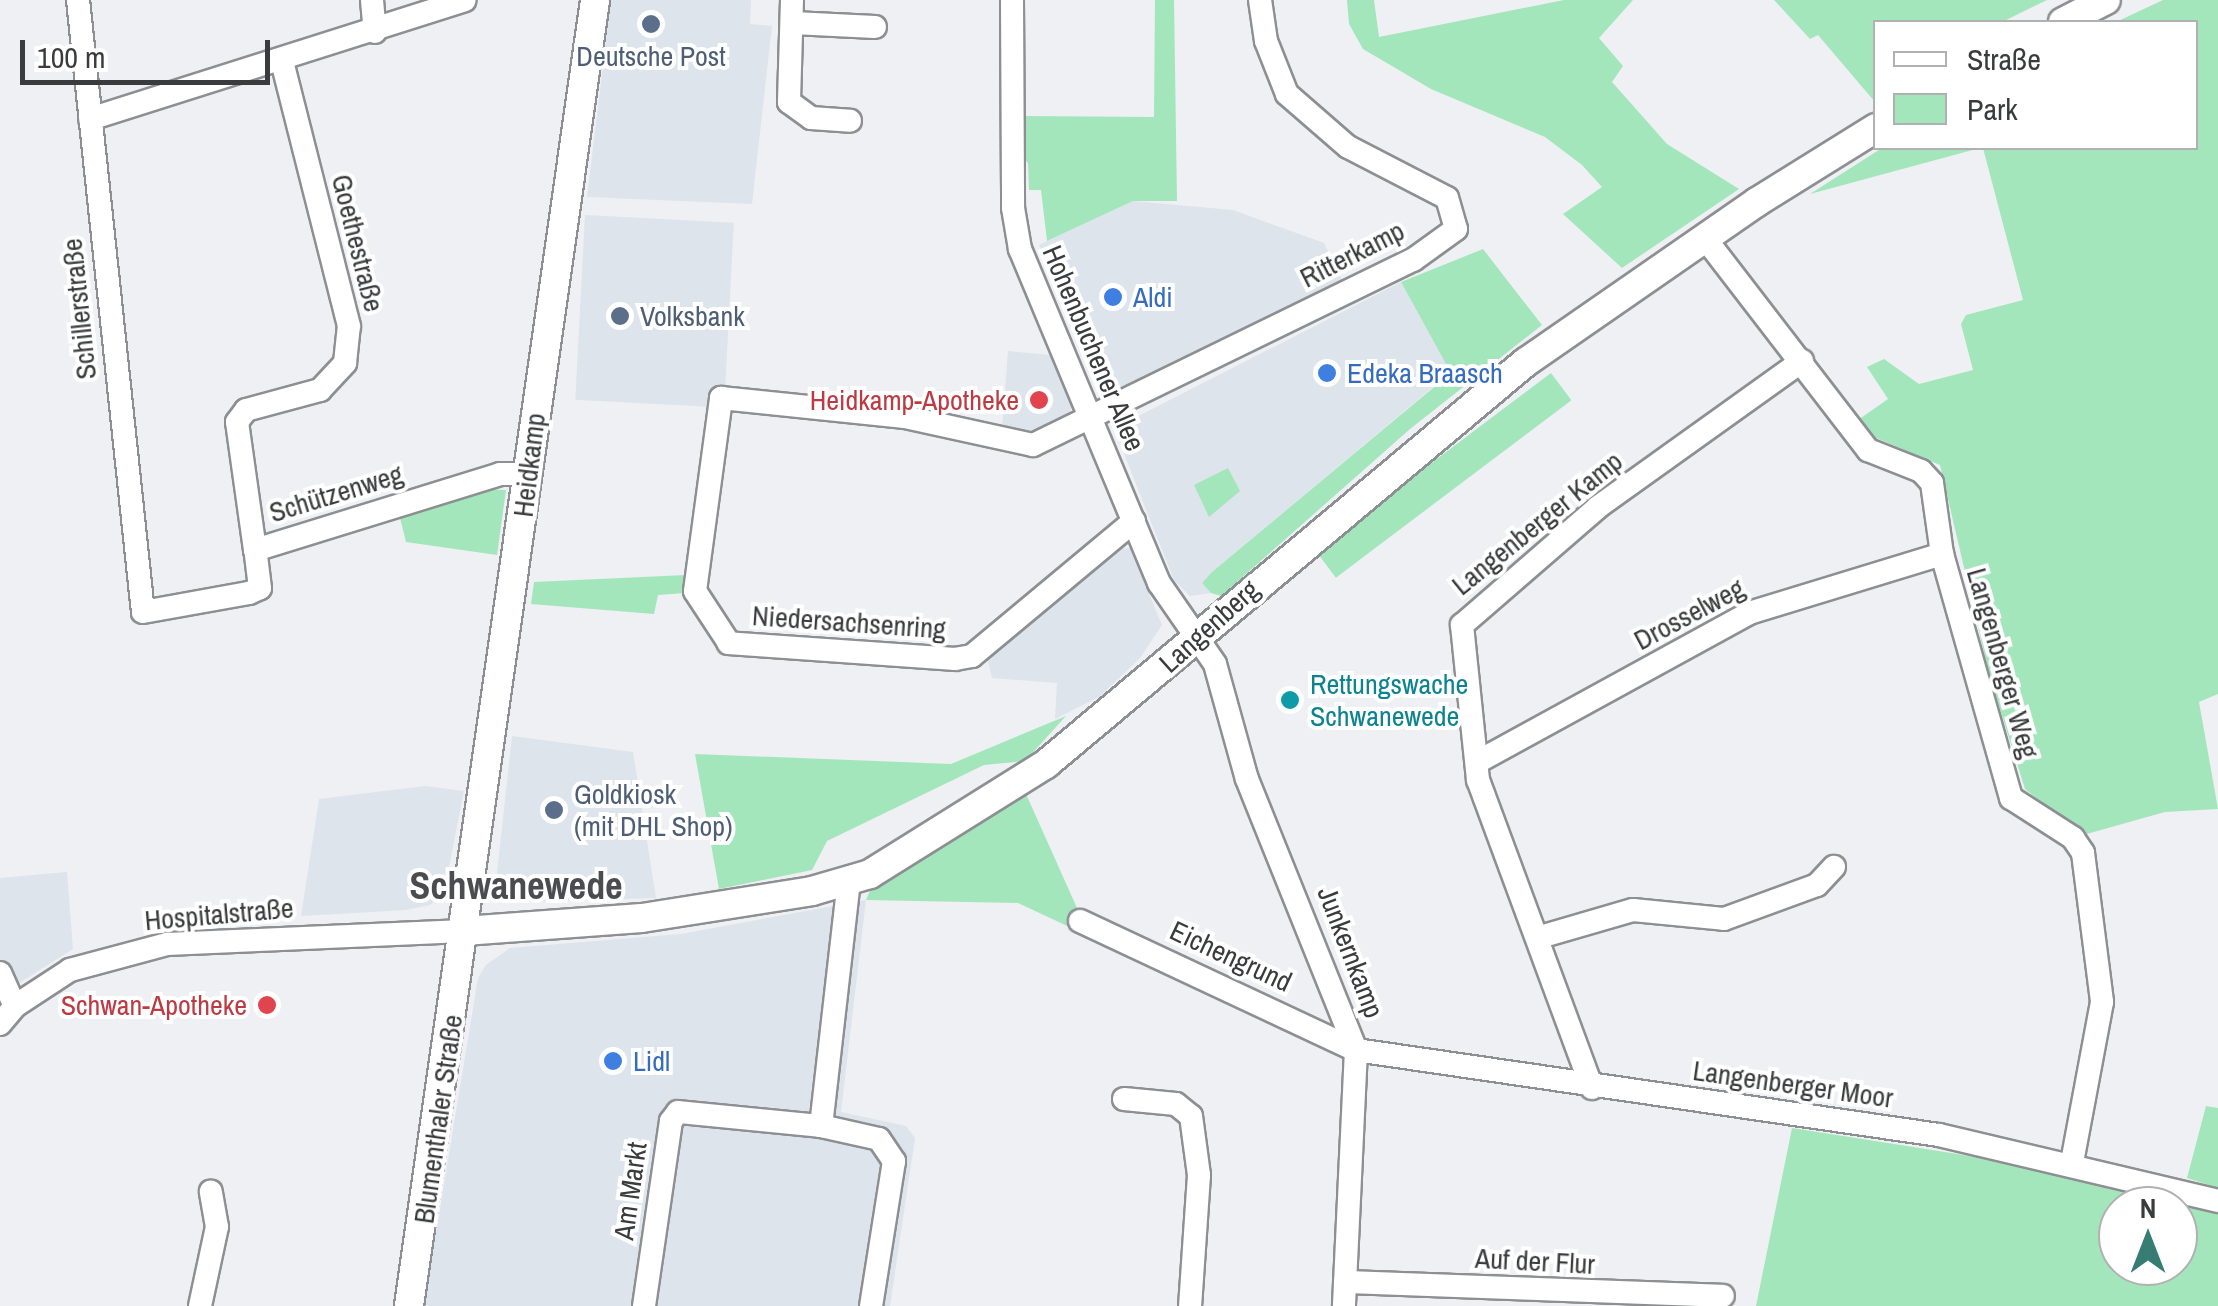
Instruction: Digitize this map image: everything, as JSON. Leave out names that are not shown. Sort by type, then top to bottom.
[{"type":"main road","name":"Heidkamp","points":[[464,931],[595,0]]},
{"type":"main road","points":[[2068,20],[2106,0]]},
{"type":"main road","name":"Langenberg","points":[[464,931],[642,918],[849,880],[970,816],[1046,764],[1458,415],[1704,237],[1873,130]]},
{"type":"main road","name":"Blumenthaler Straße","points":[[409,1306],[464,931]]},
{"type":"street","name":"Schillerstraße","points":[[78,0],[143,612]]},
{"type":"street","points":[[372,0],[375,32]]},
{"type":"street","points":[[90,120],[282,62],[465,0]]},
{"type":"street","name":"Hohenbuchener Allee","points":[[1012,0],[1013,208],[1020,249],[1160,584],[1198,638]]},
{"type":"street","name":"Ritterkamp","points":[[1093,420],[1413,260],[1456,228],[1446,198],[1348,147],[1287,94],[1266,41],[1260,0]]},
{"type":"street","points":[[850,120],[812,118],[788,102],[792,11],[874,27]]},
{"type":"street","name":"Goethestraße","points":[[255,550],[237,422],[246,410],[320,390],[346,363],[349,326],[282,62]]},
{"type":"street","name":"Langenberger Weg","points":[[1704,237],[1868,450],[1921,471],[1932,483],[1942,554],[2011,798],[2073,838],[2082,853],[2102,1002],[2072,1162]]},
{"type":"street","name":"Langenberger Kamp","points":[[1592,1088],[1540,937],[1478,780],[1479,761],[1461,635],[1469,616],[1598,508],[1802,361]]},
{"type":"street","name":"Niedersachsenring","points":[[1093,420],[1034,446],[905,417],[721,398],[694,591],[729,643],[955,659],[972,656],[1134,521]]},
{"type":"street","name":"Schützenweg","points":[[143,612],[250,594],[260,588],[255,550],[500,474],[528,474]]},
{"type":"street","name":"Drosselweg","points":[[1479,761],[1750,612],[1942,554]]},
{"type":"street","name":"Junkernkamp","points":[[1198,638],[1223,683],[1247,779],[1356,1050],[1344,1294]]},
{"type":"street","points":[[1540,937],[1634,910],[1724,918],[1816,886],[1834,867]]},
{"type":"street","points":[[821,1126],[849,880]]},
{"type":"street","name":"Eichengrund","points":[[1080,920],[1356,1050]]},
{"type":"street","name":"Hospitalstraße","points":[[8,1015],[70,970],[167,944],[464,931]]},
{"type":"street","points":[[0,973],[8,1015]]},
{"type":"street","name":"Langenberger Moor","points":[[1356,1050],[1592,1088],[1939,1135],[2072,1162],[2218,1201]]},
{"type":"street","points":[[1124,1098],[1176,1104],[1191,1116],[1199,1175],[1190,1306]]},
{"type":"street","name":"Am Markt","points":[[644,1306],[671,1121],[678,1112],[821,1126],[879,1140],[894,1161],[871,1306]]},
{"type":"street","points":[[200,1306],[217,1227],[210,1192]]},
{"type":"street","name":"Auf der Flur","points":[[1344,1294],[1723,1296]]},
{"type":"shaded area","points":[[611,0],[751,0],[750,24],[772,26],[752,204],[587,197]]},
{"type":"shaded area","points":[[1133,201],[1233,210],[1324,243],[1343,282],[1135,383],[1101,391],[1039,245]]},
{"type":"shaded area","points":[[585,215],[734,223],[724,408],[575,400]]},
{"type":"shaded area","points":[[1401,282],[1451,372],[1212,572],[1202,583],[1211,593],[1190,596],[1174,580],[1117,436],[1119,426]]},
{"type":"shaded area","points":[[1008,351],[1050,355],[1072,406],[1068,417],[1034,435],[1002,428]]},
{"type":"shaded area","points":[[1130,548],[1162,625],[1140,658],[1099,697],[1055,719],[1057,683],[992,678],[986,653],[1112,550]]},
{"type":"shaded area","points":[[512,736],[633,752],[656,898],[526,902],[506,890],[497,873]]},
{"type":"shaded area","points":[[425,786],[464,791],[444,893],[430,905],[406,910],[301,916],[319,799]]},
{"type":"shaded area","points":[[67,872],[73,949],[0,995],[0,878]]},
{"type":"shaded area","points":[[866,900],[841,1112],[906,1126],[915,1138],[890,1306],[424,1306],[478,978],[486,965],[510,948],[681,934]]},
{"type":"green space","points":[[1155,0],[1174,0],[1177,201],[1133,201],[1047,241],[1041,190],[1029,190],[1028,163],[1022,156],[1023,116],[1154,117]]},
{"type":"green space","points":[[1347,0],[1374,0],[1379,37],[1564,0],[1633,0],[1599,38],[1623,66],[1612,82],[1667,144],[1739,189],[1622,268],[1563,214],[1602,187],[1582,165],[1545,137],[1431,89],[1363,49],[1349,24]]},
{"type":"green space","points":[[1774,0],[2047,0],[2006,20],[1873,20],[1873,100],[1818,35],[1810,39]]},
{"type":"green space","points":[[2163,0],[2218,0],[2218,694],[2199,702],[2218,809],[2165,812],[2083,835],[2025,789],[1989,674],[1940,465],[1874,437],[1858,420],[1888,399],[1867,367],[1884,359],[1919,384],[1973,370],[1961,324],[1966,315],[2023,300],[1984,150],[2198,150],[2198,20],[2120,20]]},
{"type":"green space","points":[[1879,150],[1973,150],[1810,194]]},
{"type":"green space","points":[[1483,249],[1542,325],[1410,429],[1221,596],[1211,593],[1202,583],[1212,572],[1451,373],[1401,282]]},
{"type":"green space","points":[[1551,373],[1571,400],[1336,578],[1315,551]]},
{"type":"green space","points":[[1228,468],[1240,491],[1209,517],[1194,485]]},
{"type":"green space","points":[[482,489],[506,490],[497,555],[406,542],[399,514]]},
{"type":"green space","points":[[686,575],[685,593],[658,595],[654,614],[531,604],[534,582]]},
{"type":"green space","points":[[1066,716],[1025,761],[984,765],[827,841],[812,870],[719,889],[695,754],[951,764]]},
{"type":"green space","points":[[1026,794],[1077,908],[1078,931],[1018,903],[866,900],[875,879],[903,870]]},
{"type":"green space","points":[[2206,1106],[2218,1108],[2218,1188],[2187,1178]]},
{"type":"green space","points":[[1792,1128],[2065,1171],[2118,1186],[2098,1186],[2098,1286],[2198,1286],[2198,1208],[2218,1214],[2218,1306],[1756,1306]]},
{"type":"place","name":"Deutsche Post","points":[[651,24]]},
{"type":"place","name":"Aldi","points":[[1113,297]]},
{"type":"place","name":"Volksbank","points":[[620,316]]},
{"type":"place","name":"Edeka Braasch","points":[[1327,373]]},
{"type":"place","name":"Heidkamp-Apotheke","points":[[1039,400]]},
{"type":"place","name":"Rettungswache Schwanewede","points":[[1290,700]]},
{"type":"place","name":"Goldkiosk (mit DHL Shop)","points":[[554,810]]},
{"type":"place","name":"Schwan-Apotheke","points":[[267,1005]]},
{"type":"place","name":"Lidl","points":[[613,1061]]},
{"type":"district","name":"Schwanewede","points":[[516,886]]}]
